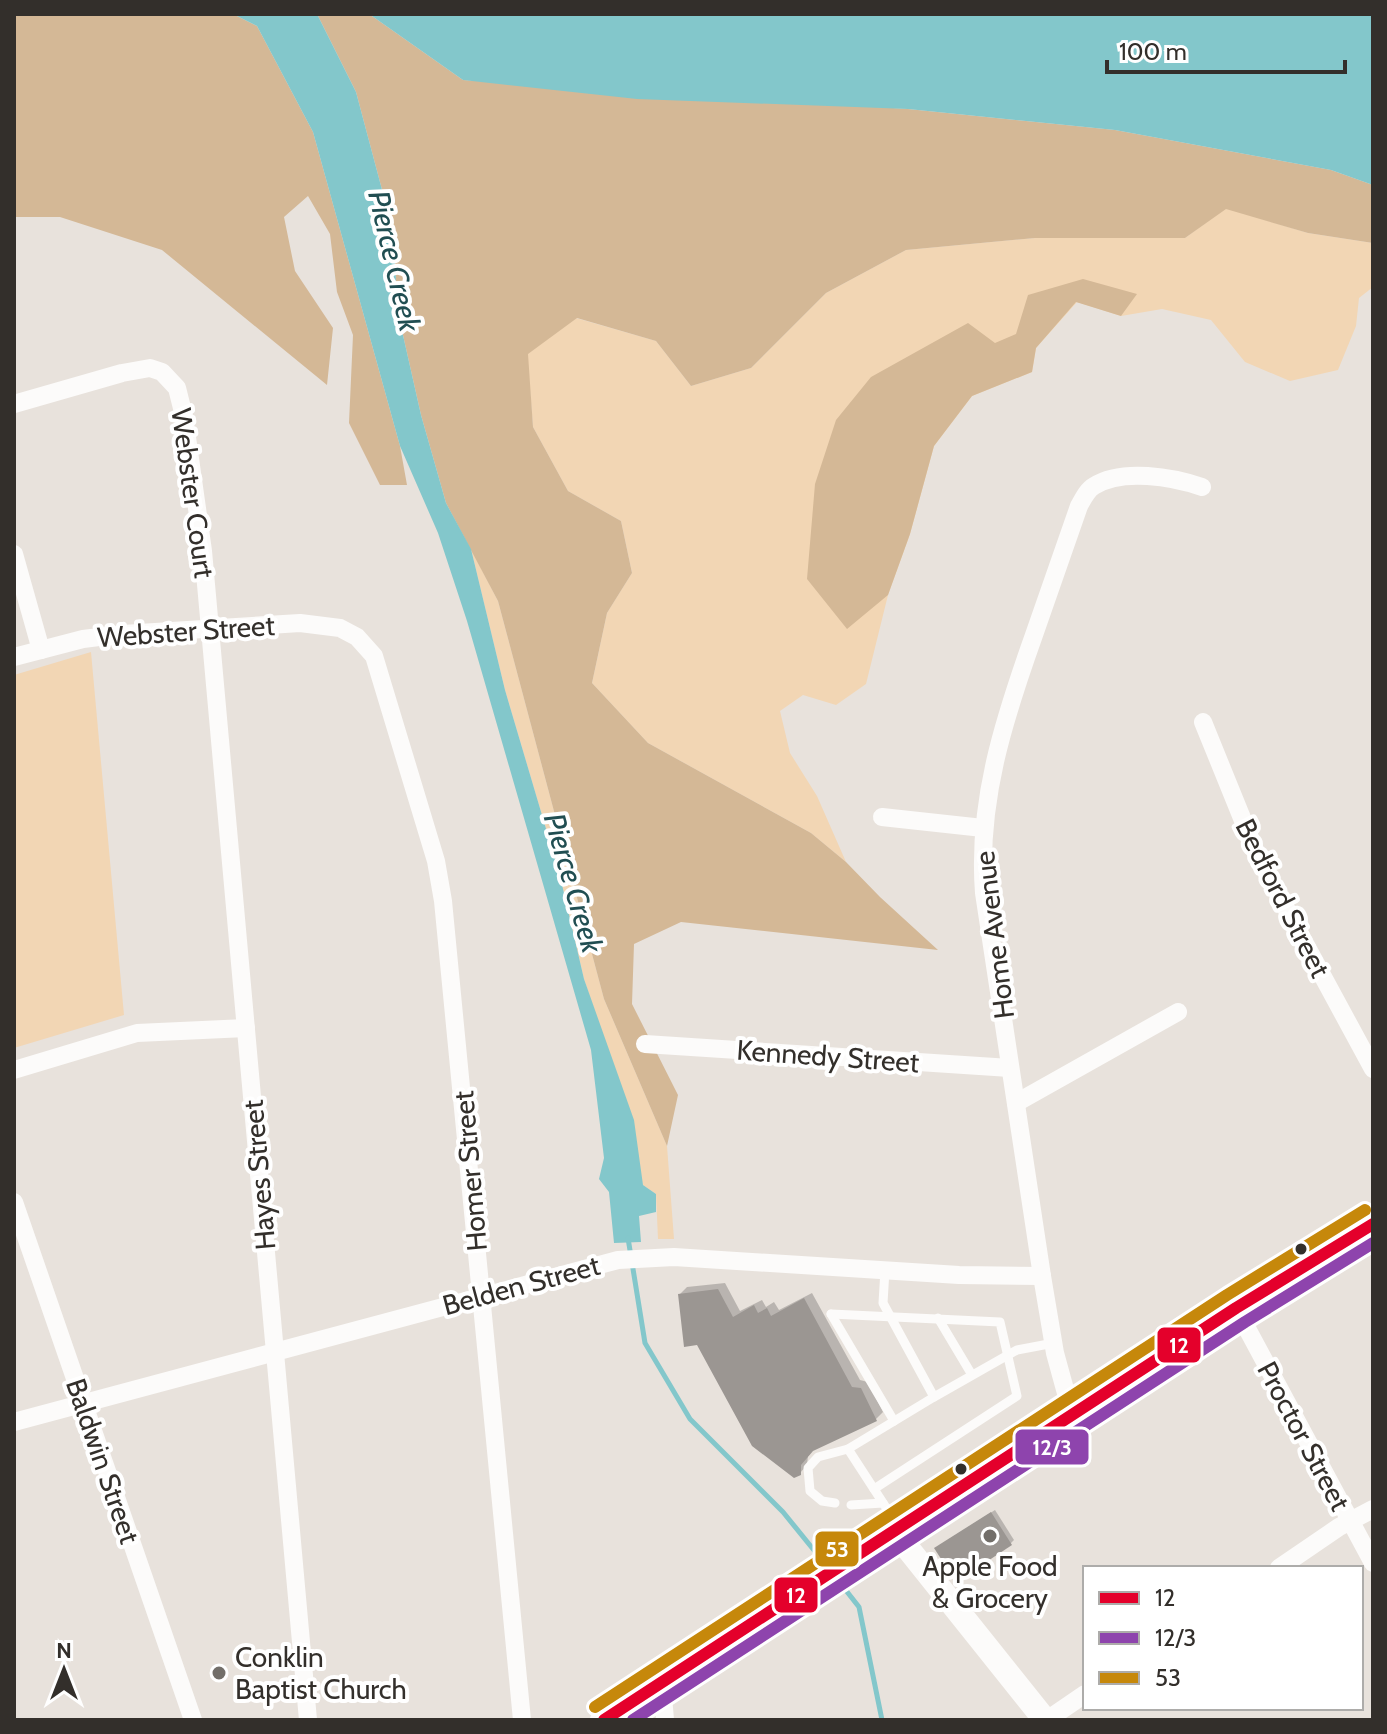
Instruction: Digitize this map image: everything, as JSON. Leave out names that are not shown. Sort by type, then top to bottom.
[{"type":"main road","points":[[608,1719],[1236,1308],[1373,1224]]},
{"type":"street","name":"Webster Court","points":[[14,404],[150,368],[162,372],[177,388],[184,416],[201,536],[210,630]]},
{"type":"street","name":"Home Avenue","points":[[1072,1415],[1054,1343],[1042,1276],[984,893],[983,828],[990,777],[1009,703],[1079,506],[1091,487],[1119,478],[1161,477],[1202,487]]},
{"type":"street","points":[[14,554],[41,650]]},
{"type":"street","name":"Webster Street","points":[[14,657],[83,639],[123,634],[300,623],[340,628],[357,637]]},
{"type":"street","name":"Hayes Street","points":[[210,630],[308,1720]]},
{"type":"street","name":"Homer Street","points":[[357,637],[374,656],[379,668],[441,887],[454,994],[522,1720]]},
{"type":"street","name":"Bedford Street","points":[[1203,722],[1257,855],[1373,1069]]},
{"type":"street","points":[[882,817],[983,828]]},
{"type":"street","points":[[1016,1103],[1178,1012]]},
{"type":"street","points":[[14,1070],[137,1033],[246,1028]]},
{"type":"street","name":"Kennedy Street","points":[[645,1044],[1010,1068]]},
{"type":"street","name":"Baldwin Street","points":[[14,1202],[193,1720]]},
{"type":"street","name":"Belden Street","points":[[14,1422],[618,1260],[660,1256],[1042,1276]]},
{"type":"street","name":"Proctor Street","points":[[1236,1308],[1373,1563]]},
{"type":"street","points":[[1282,1566],[1373,1509]]},
{"type":"street","points":[[896,1529],[1046,1720],[1083,1695]]},
{"type":"street","points":[[662,1684],[665,1720]]},
{"type":"lane","points":[[885,1270],[883,1303],[934,1397]]},
{"type":"lane","points":[[874,1489],[1017,1396],[1000,1322],[831,1314],[894,1421]]},
{"type":"lane","points":[[938,1318],[972,1375]]},
{"type":"lane","points":[[835,1503],[822,1501],[810,1491],[808,1468],[818,1457],[848,1449],[1017,1350],[1054,1343]]},
{"type":"lane","points":[[848,1449],[896,1529]]},
{"type":"lane","points":[[851,1505],[883,1503]]},
{"type":"shaded area","points":[[14,14],[233,14],[257,26],[313,132],[400,446],[407,485],[380,485],[349,423],[353,335],[337,292],[330,234],[308,196],[284,217],[295,271],[333,328],[327,385],[162,250],[60,217],[14,217]]},
{"type":"shaded area","points":[[317,14],[372,16],[463,80],[908,109],[1115,130],[1331,170],[1373,185],[1373,243],[1308,233],[1226,209],[1185,238],[1035,238],[906,250],[826,293],[751,368],[691,386],[656,341],[577,318],[528,354],[533,427],[568,491],[621,521],[632,573],[607,613],[592,683],[648,743],[811,833],[938,950],[681,922],[634,944],[632,1004],[678,1095],[667,1146],[604,999],[498,601],[446,503],[421,415],[398,313],[393,231],[356,92]]},
{"type":"shaded area","points":[[1226,208],[1308,233],[1373,243],[1373,287],[1359,298],[1356,326],[1338,370],[1290,381],[1245,362],[1211,320],[1162,309],[1121,316],[1077,302],[1036,348],[1032,372],[972,396],[934,446],[910,534],[888,595],[866,684],[836,705],[803,695],[780,711],[790,753],[817,796],[846,862],[811,833],[648,743],[592,683],[607,613],[632,573],[621,521],[568,491],[533,427],[527,354],[576,318],[656,341],[691,386],[751,368],[826,293],[906,250],[1035,238],[1185,238]]},
{"type":"shaded area","points":[[1083,279],[1137,294],[1121,316],[1076,302],[1036,348],[1032,372],[972,396],[934,446],[910,534],[888,595],[847,629],[807,579],[815,484],[836,420],[871,377],[968,323],[995,343],[1016,334],[1028,295]]},
{"type":"shaded area","points":[[471,549],[498,601],[604,999],[667,1146],[674,1239],[658,1239],[656,1194],[643,1185],[604,1039],[584,979],[560,876],[505,690]]},
{"type":"shaded area","points":[[91,652],[124,1015],[14,1048],[14,675]]},
{"type":"water","points":[[233,14],[317,14],[356,92],[393,231],[398,313],[421,415],[446,503],[471,549],[505,690],[560,876],[584,979],[634,1120],[643,1185],[656,1194],[656,1212],[639,1216],[641,1242],[614,1243],[609,1192],[599,1179],[604,1158],[591,1050],[467,621],[438,533],[400,446],[313,132],[257,26]]},
{"type":"water","points":[[349,14],[1373,14],[1373,185],[1331,170],[1115,130],[908,109],[637,99],[463,80],[372,16]]},
{"type":"building","points":[[718,1289],[733,1317],[754,1305],[758,1313],[767,1308],[771,1316],[804,1298],[852,1387],[861,1388],[877,1421],[813,1451],[801,1465],[801,1475],[794,1478],[752,1446],[697,1345],[684,1347],[678,1294]]},
{"type":"building","points":[[991,1512],[1012,1545],[956,1582],[934,1548]]},
{"type":"waterway","name":"Pierce Creek","points":[[628,1238],[645,1343],[690,1419],[783,1512],[826,1565]]},
{"type":"waterway","name":"Pierce Creek","points":[[837,1579],[859,1607],[882,1720]]},
{"type":"transit line","name":"53","points":[[595,1707],[1227,1295],[1365,1210]]},
{"type":"transit line","name":"12","points":[[604,1720],[1236,1308],[1373,1224]]},
{"type":"transit line","name":"12/3","points":[[633,1720],[1245,1322],[1373,1243]]},
{"type":"place","name":"Apple Food & Grocery","points":[[990,1536]]},
{"type":"place","name":"Conklin Baptist Church","points":[[219,1673]]}]
